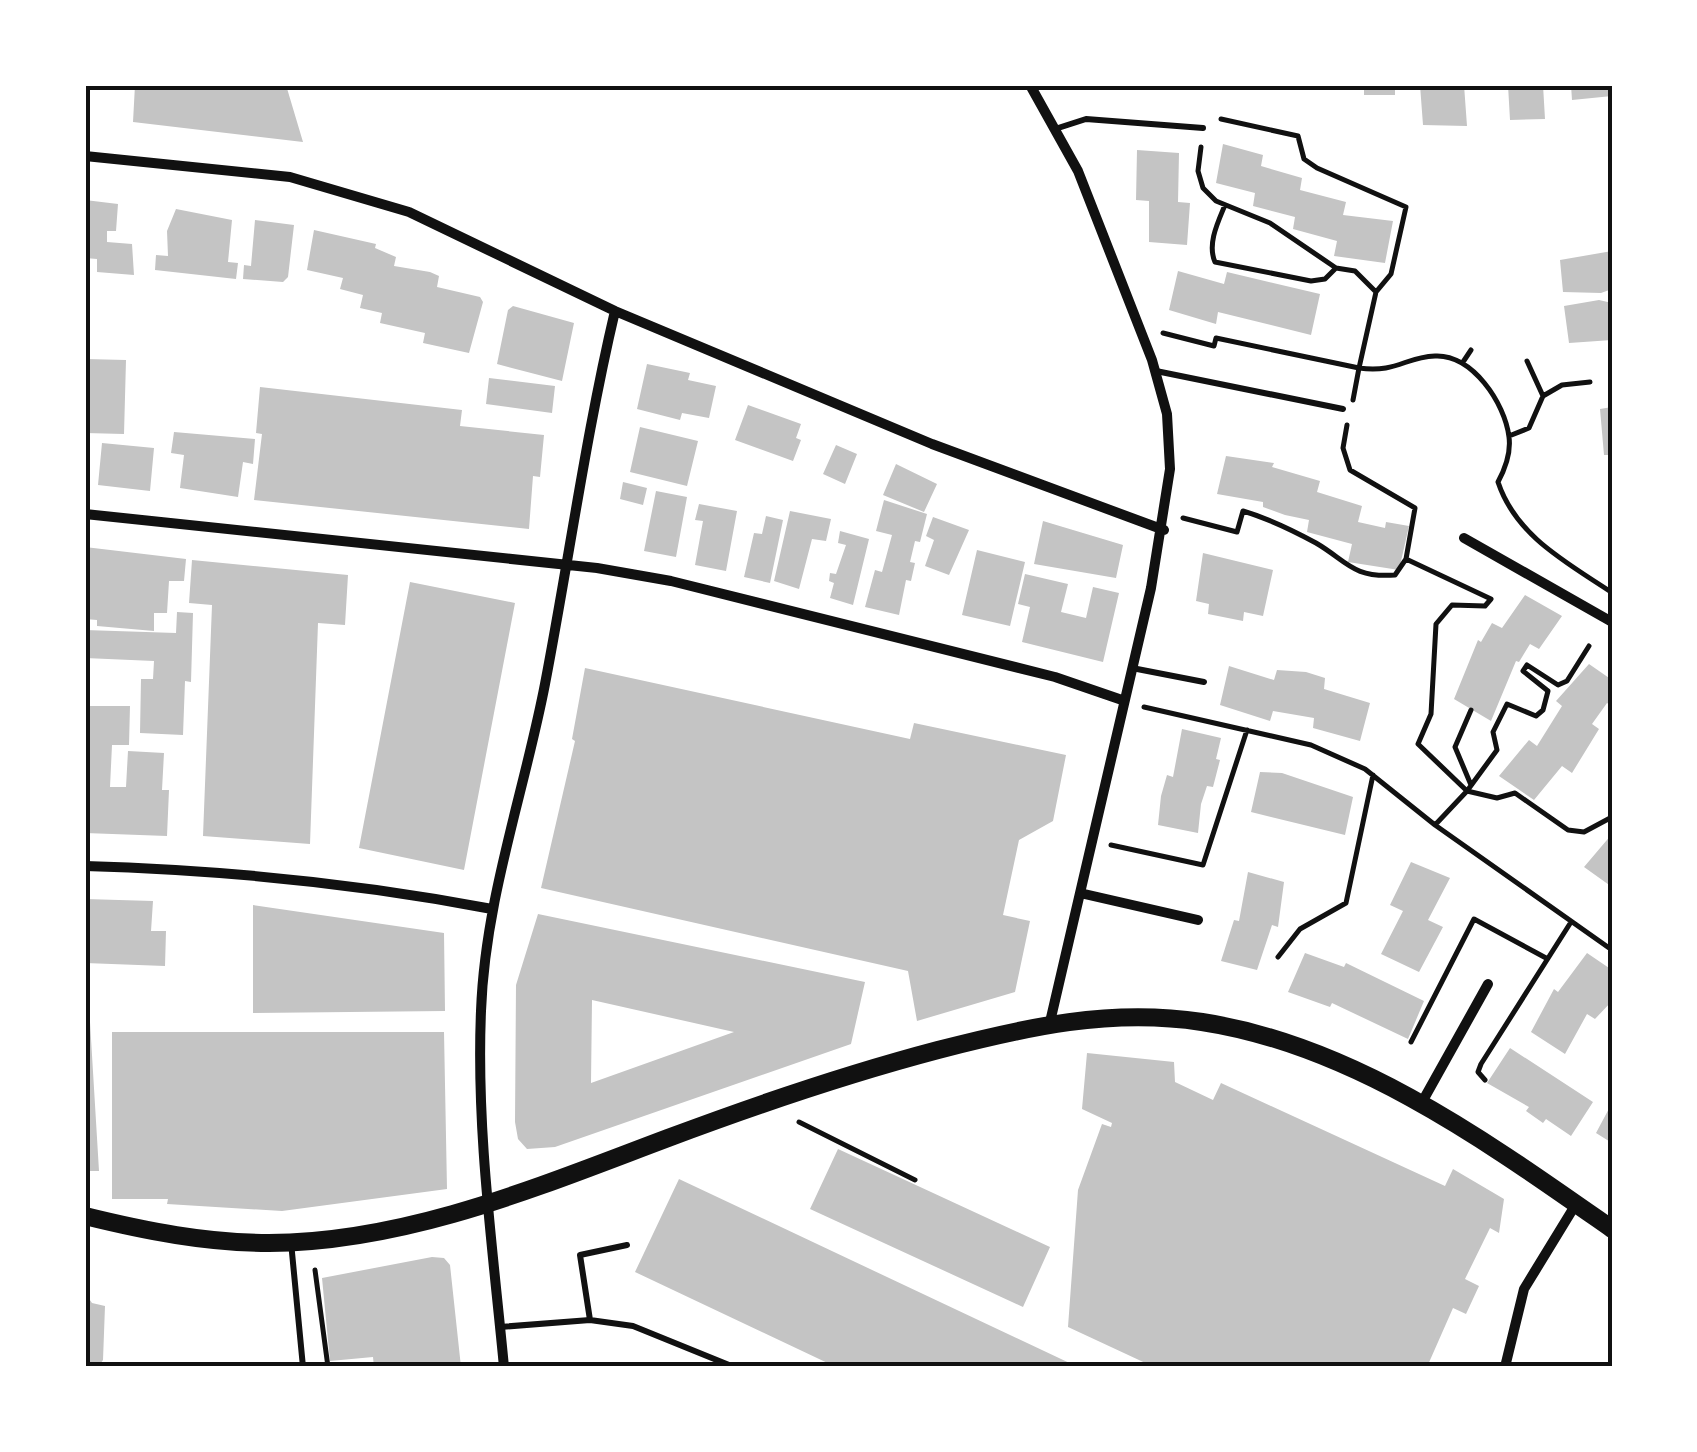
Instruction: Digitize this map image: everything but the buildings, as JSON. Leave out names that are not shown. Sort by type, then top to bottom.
[{"type":"street","points":[[1030,85],[1091,203],[1156,370],[1167,414],[1170,469],[1164,530],[1050,1022]]},
{"type":"street","points":[[85,156],[237,169],[342,190],[409,212],[615,310],[964,457],[1164,530]]},
{"type":"street","points":[[504,1367],[488,1204],[481,1010],[492,909],[545,684],[564,565],[615,310]]},
{"type":"street","points":[[85,514],[671,580],[1054,677],[1122,700]]},
{"type":"street","points":[[1464,538],[1612,622]]},
{"type":"street","points":[[85,866],[232,872],[492,909]]},
{"type":"street","points":[[1080,892],[1198,920]]},
{"type":"street","points":[[1421,1104],[1488,984]]},
{"type":"street","points":[[85,1216],[184,1238],[291,1241],[348,1235],[488,1204],[893,1062],[1050,1022],[1121,1016],[1206,1022],[1304,1051],[1421,1104],[1612,1229]]},
{"type":"street","points":[[1505,1367],[1524,1289],[1576,1204]]},
{"type":"lane","points":[[1056,129],[1086,119],[1203,128]]},
{"type":"lane","points":[[1156,370],[1343,409]]},
{"type":"lane","points":[[1130,668],[1204,682]]},
{"type":"lane","points":[[291,1241],[303,1367]]},
{"type":"lane","points":[[590,1320],[580,1255],[627,1245]]},
{"type":"lane","points":[[500,1327],[590,1320],[633,1326],[734,1367]]},
{"type":"path","points":[[1183,518],[1237,532],[1243,511],[1280,522],[1319,544],[1343,566],[1395,576],[1406,559],[1415,508],[1350,470],[1344,458],[1376,292],[1391,274],[1406,207],[1304,159],[1298,136],[1221,119]]},
{"type":"path","points":[[1201,147],[1198,172],[1204,188],[1224,205],[1270,223],[1336,268],[1355,270],[1376,292]]},
{"type":"path","points":[[1224,205],[1216,229],[1212,255],[1215,262],[1311,281],[1324,279],[1336,268]]},
{"type":"path","points":[[1160,332],[1214,346],[1216,338],[1384,372],[1433,356],[1463,362],[1495,400],[1510,436],[1506,465],[1498,482],[1502,493],[1535,542],[1610,592]]},
{"type":"path","points":[[1463,362],[1471,350]]},
{"type":"path","points":[[1527,361],[1543,396]]},
{"type":"path","points":[[1510,436],[1529,428],[1543,396],[1562,384],[1590,382]]},
{"type":"path","points":[[1406,559],[1491,598],[1485,606],[1452,605],[1436,624],[1431,714],[1418,744],[1469,788],[1497,798],[1515,792],[1568,830],[1584,832],[1612,817]]},
{"type":"path","points":[[1436,825],[1497,750],[1493,732],[1506,704],[1536,716],[1543,710],[1548,692],[1523,672],[1527,666],[1558,685],[1567,681],[1589,646]]},
{"type":"path","points":[[1140,706],[1311,745],[1373,775],[1436,825],[1612,950]]},
{"type":"path","points":[[1469,788],[1456,747],[1471,710]]},
{"type":"path","points":[[1109,844],[1203,865],[1247,730]]},
{"type":"path","points":[[1278,957],[1300,929],[1346,903],[1373,775]]},
{"type":"path","points":[[1411,1042],[1474,918],[1546,958]]},
{"type":"path","points":[[1485,1080],[1478,1072],[1482,1064],[1571,922]]},
{"type":"path","points":[[798,1122],[915,1180]]},
{"type":"path","points":[[315,1270],[328,1367]]}]
